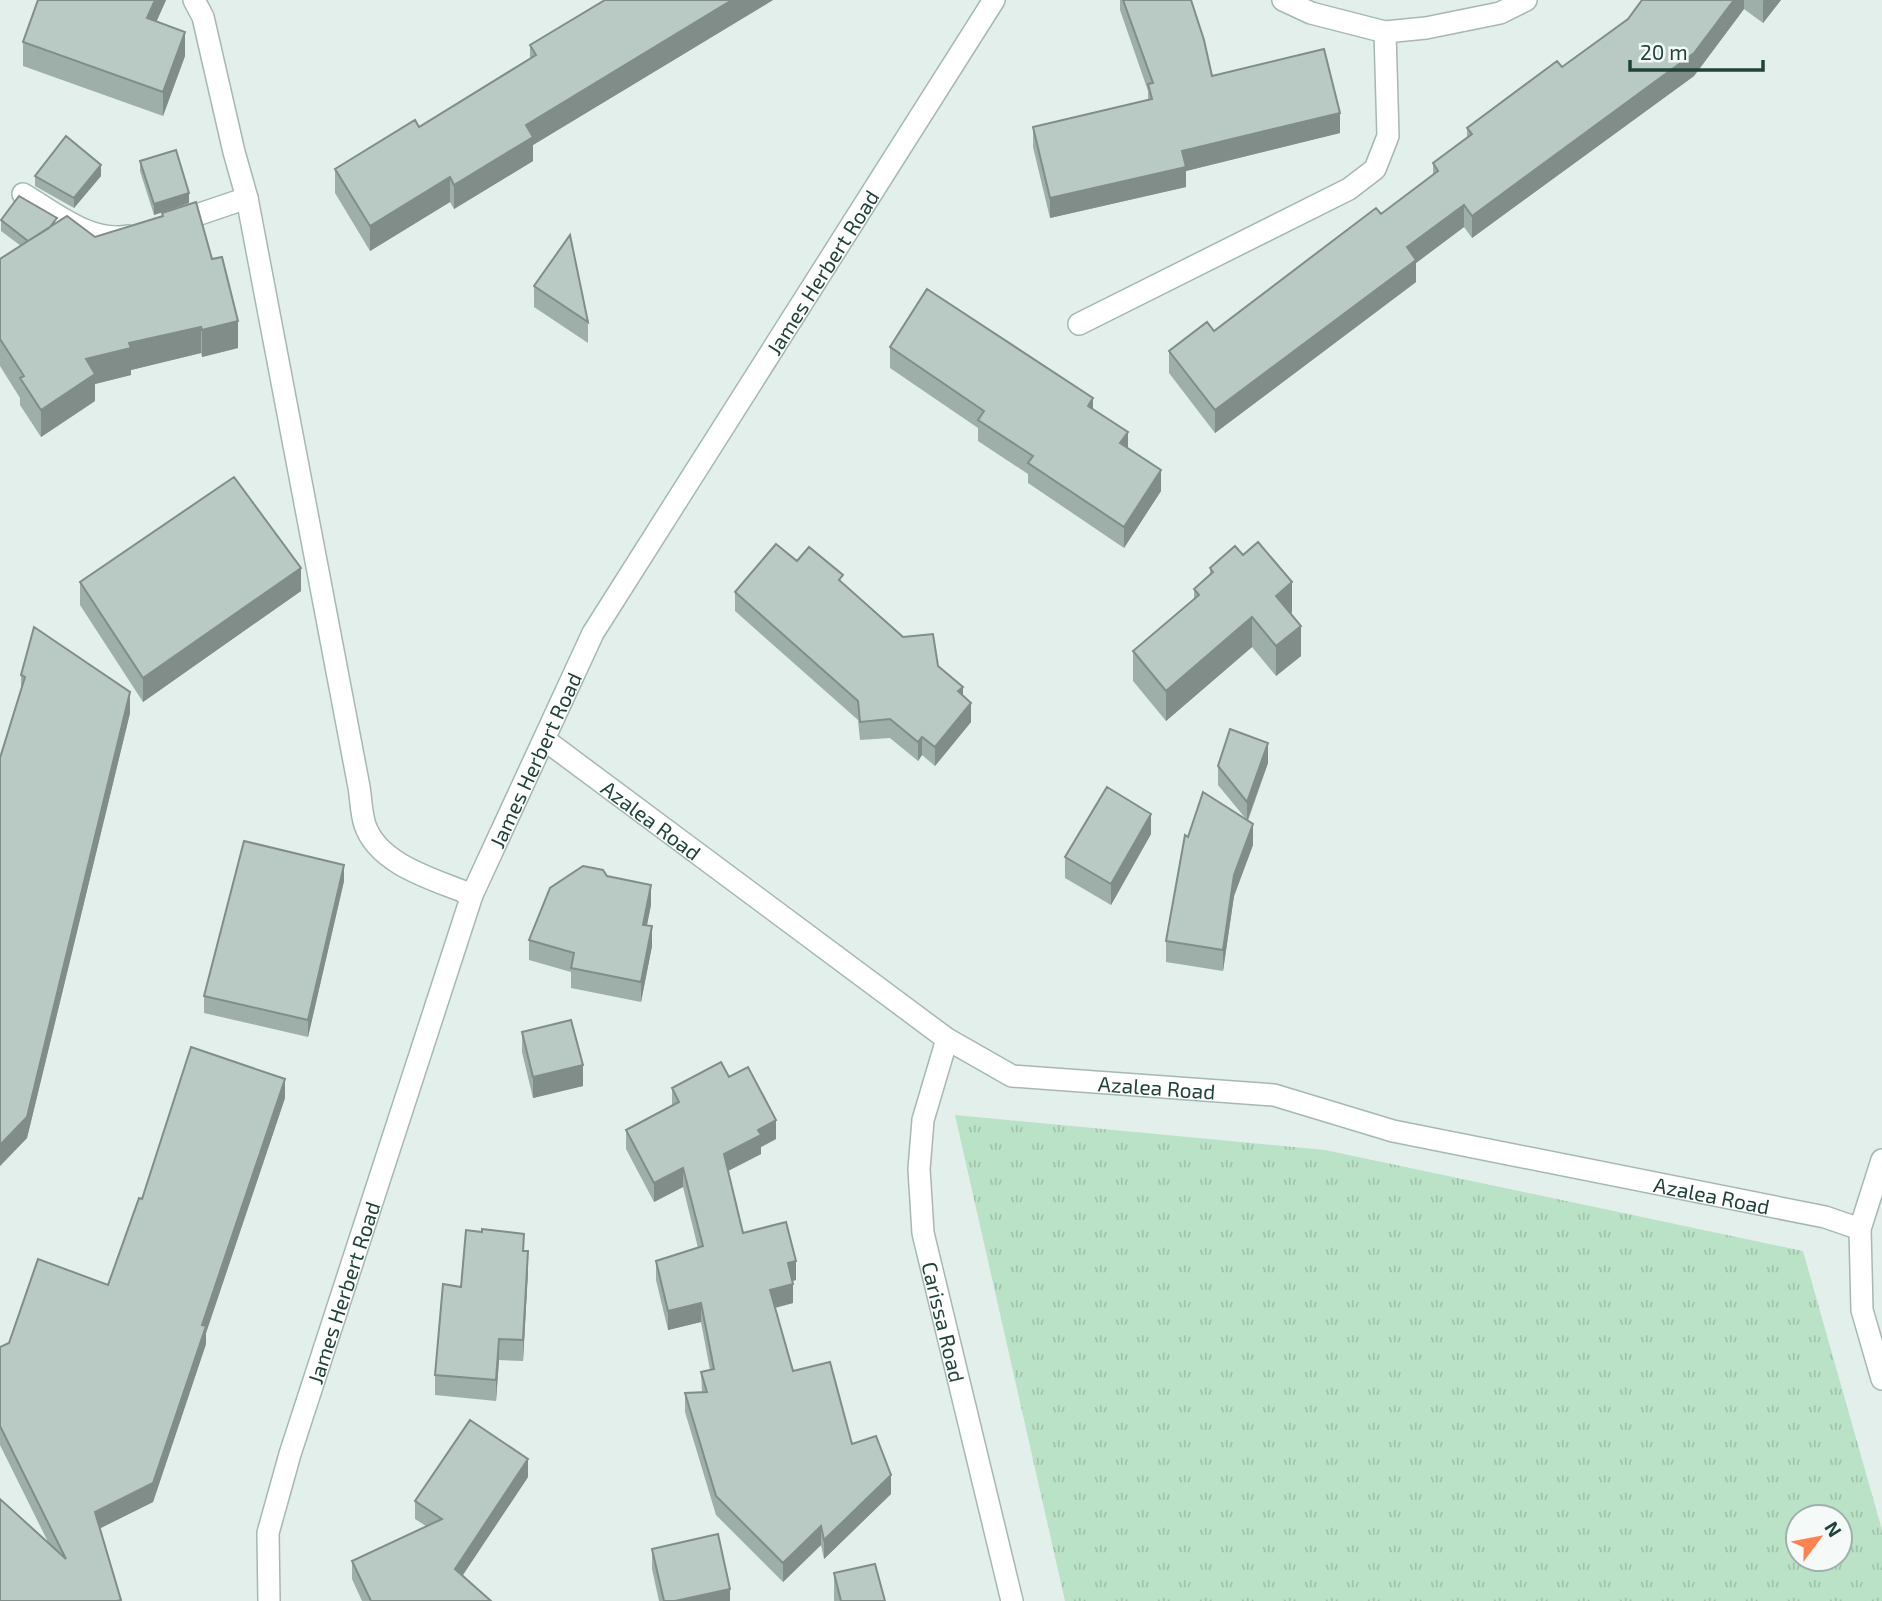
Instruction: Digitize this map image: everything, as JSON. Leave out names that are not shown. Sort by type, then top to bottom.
[{"type":"street","points":[[194,0],[203,17],[247,198],[365,826],[381,850],[400,863],[472,895]]},
{"type":"street","name":"James Herbert Road","points":[[269,1601],[268,1533],[290,1454],[472,895],[593,633],[993,0]]},
{"type":"street","points":[[1283,0],[1311,13],[1385,32],[1426,28],[1500,13],[1526,0]]},
{"type":"street","points":[[1079,324],[1349,189],[1375,169],[1388,136],[1385,32]]},
{"type":"street","points":[[23,194],[89,232],[113,239],[148,231],[247,198]]},
{"type":"street","name":"Azalea Road","points":[[545,740],[947,1039],[1012,1076],[1275,1095],[1394,1131],[1825,1217],[1860,1229]]},
{"type":"street","name":"Carissa Road","points":[[947,1039],[923,1120],[919,1168],[923,1233],[1012,1601]]},
{"type":"street","points":[[1882,1160],[1860,1229],[1862,1310],[1882,1378]]},
{"type":"green space","points":[[955,1115],[1325,1150],[1803,1251],[1882,1530],[1882,1601],[1065,1601]]},
{"type":"building","points":[[38,0],[155,0],[147,18],[185,32],[163,92],[23,42]]},
{"type":"building","points":[[605,0],[732,0],[526,125],[533,137],[454,185],[450,177],[370,226],[335,169],[415,120],[419,127],[536,55],[530,45]]},
{"type":"building","points":[[1123,0],[1191,0],[1212,76],[1324,49],[1340,113],[1182,151],[1186,167],[1050,198],[1033,127],[1152,99],[1148,84],[1153,83]]},
{"type":"building","points":[[1642,0],[1734,0],[1694,53],[1472,216],[1464,205],[1407,247],[1416,260],[1215,410],[1169,351],[1207,322],[1214,331],[1376,208],[1381,214],[1438,171],[1433,163],[1472,134],[1467,128],[1557,61],[1562,67],[1628,19]]},
{"type":"building","points":[[66,136],[101,165],[74,198],[35,176]]},
{"type":"building","points":[[176,150],[189,193],[154,204],[140,161]]},
{"type":"building","points":[[19,196],[57,218],[49,228],[28,241],[1,220]]},
{"type":"building","points":[[196,202],[212,259],[222,257],[238,321],[129,343],[131,348],[86,359],[95,374],[41,410],[20,378],[24,376],[0,339],[0,259],[67,216],[95,237],[163,216],[162,213]]},
{"type":"building","points":[[570,235],[588,322],[534,286]]},
{"type":"building","points":[[927,289],[1093,398],[1088,406],[1128,432],[1120,443],[1161,470],[1124,527],[1028,463],[1033,456],[978,420],[984,411],[890,347]]},
{"type":"building","points":[[234,477],[301,568],[143,678],[80,582]]},
{"type":"building","points":[[1258,542],[1292,582],[1276,596],[1301,626],[1276,646],[1252,617],[1166,691],[1133,651],[1199,595],[1194,589],[1213,572],[1210,568],[1235,546],[1243,555]]},
{"type":"building","points":[[776,544],[797,561],[809,547],[843,575],[839,580],[903,637],[933,634],[938,666],[963,687],[958,691],[971,703],[935,747],[922,737],[918,742],[890,719],[860,722],[858,701],[735,592]]},
{"type":"building","points":[[34,627],[130,692],[27,1117],[0,1145],[0,758],[25,677],[21,675]]},
{"type":"building","points":[[1230,729],[1268,743],[1247,802],[1218,766]]},
{"type":"building","points":[[1107,787],[1151,814],[1111,884],[1065,857]]},
{"type":"building","points":[[1203,792],[1253,824],[1234,875],[1223,950],[1166,941],[1185,835],[1188,837]]},
{"type":"building","points":[[244,841],[344,865],[308,1020],[204,996]]},
{"type":"building","points":[[583,866],[603,870],[607,876],[651,885],[643,925],[652,926],[641,982],[571,968],[574,953],[529,940],[550,888]]},
{"type":"building","points":[[571,1020],[583,1065],[533,1077],[522,1032]]},
{"type":"building","points":[[191,1047],[285,1079],[202,1325],[206,1326],[153,1483],[95,1512],[121,1600],[0,1601],[0,1499],[66,1559],[0,1426],[0,1347],[9,1343],[38,1259],[108,1285],[139,1198],[142,1199]]},
{"type":"building","points":[[721,1062],[729,1077],[748,1067],[776,1120],[758,1130],[761,1135],[724,1154],[743,1233],[786,1222],[796,1261],[788,1263],[793,1284],[770,1290],[793,1371],[830,1362],[852,1444],[876,1436],[891,1475],[824,1540],[821,1526],[783,1563],[716,1496],[685,1393],[707,1392],[701,1372],[714,1369],[701,1303],[668,1311],[656,1261],[703,1246],[683,1168],[654,1183],[626,1130],[679,1102],[672,1088]]},
{"type":"building","points":[[482,1229],[524,1234],[523,1251],[528,1251],[523,1340],[499,1339],[496,1380],[435,1375],[443,1284],[461,1287],[466,1230],[482,1232]]},
{"type":"building","points":[[470,1420],[528,1459],[455,1569],[491,1601],[371,1601],[352,1561],[442,1519],[415,1501]]},
{"type":"building","points":[[718,1534],[730,1589],[664,1601],[652,1549]]},
{"type":"building","points":[[875,1564],[885,1601],[841,1601],[834,1573]]}]
